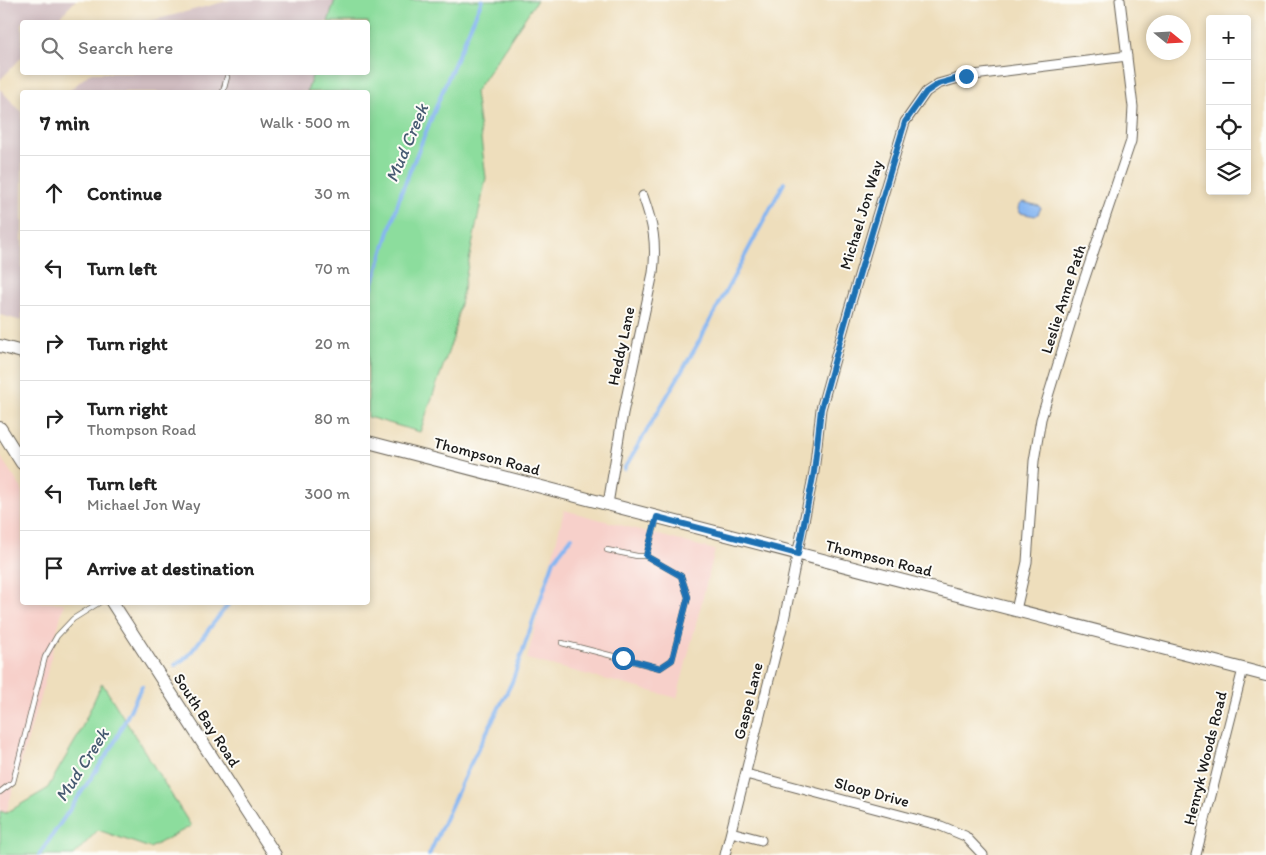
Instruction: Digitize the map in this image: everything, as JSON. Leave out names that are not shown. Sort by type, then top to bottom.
[{"type":"street","name":"Leslie Anne Path","points":[[1016,610],[1026,562],[1034,462],[1041,419],[1081,289],[1131,141],[1134,107],[1120,0]]},
{"type":"street","name":"Michael Jon Way","points":[[798,554],[814,472],[821,409],[905,122],[918,102],[926,92],[938,84],[966,76],[1127,56]]},
{"type":"street","name":"Heddy Lane","points":[[608,504],[622,414],[653,273],[654,235],[651,218],[643,196]]},
{"type":"street","points":[[0,346],[20,351]]},
{"type":"street","points":[[0,428],[20,460]]},
{"type":"street","name":"Thompson Road","points":[[370,443],[1266,675]]},
{"type":"street","name":"Gaspe Lane","points":[[725,855],[784,620],[798,554]]},
{"type":"street","name":"South Bay Road","points":[[114,605],[275,855]]},
{"type":"street","name":"Henryk Woods Road","points":[[1196,855],[1243,669]]},
{"type":"street","name":"Sloop Drive","points":[[746,774],[940,826],[965,836],[983,855]]},
{"type":"street","points":[[731,832],[761,840]]},
{"type":"lane","points":[[223,90],[227,77]]},
{"type":"lane","points":[[646,556],[657,517]]},
{"type":"lane","points":[[562,643],[660,668],[672,660],[688,597],[681,576],[646,556],[636,556],[607,550]]},
{"type":"lane","points":[[0,792],[13,782],[45,656],[57,636],[73,619],[95,605]]},
{"type":"shaded area","points":[[0,0],[76,0],[57,20],[20,20],[20,59],[0,80]]},
{"type":"shaded area","points":[[231,0],[335,0],[329,20],[155,20]]},
{"type":"shaded area","points":[[88,75],[312,75],[308,90],[70,90]]},
{"type":"shaded area","points":[[0,89],[20,111],[20,320],[0,315]]},
{"type":"shaded area","points":[[0,456],[20,486],[20,605],[64,605],[46,677],[6,813],[0,811]]},
{"type":"shaded area","points":[[564,510],[715,550],[677,698],[527,659]]},
{"type":"green space","points":[[335,0],[537,0],[475,92],[486,178],[453,338],[420,432],[370,418],[370,90],[308,90],[312,75],[370,75],[370,20],[329,20]]},
{"type":"green space","points":[[102,683],[191,826],[150,848],[98,830],[74,855],[0,855],[0,811],[6,813],[47,789],[78,736]]},
{"type":"water","points":[[1023,202],[1039,206],[1041,208],[1038,214],[1035,216],[1020,213],[1019,205]]},
{"type":"waterway","name":"Mud Creek","points":[[370,293],[401,193],[482,0]]},
{"type":"waterway","points":[[624,469],[696,347],[784,183]]},
{"type":"waterway","points":[[429,855],[467,771],[512,682],[554,560],[572,537]]},
{"type":"waterway","name":"Mud Creek","points":[[175,665],[188,656],[228,605]]},
{"type":"waterway","name":"Mud Creek","points":[[39,855],[112,747],[142,686]]},
{"type":"route","points":[[623,658],[660,668],[672,660],[688,597],[681,576],[646,556],[657,517],[798,554],[814,472],[821,409],[905,122],[926,92],[938,84],[966,76]]}]
